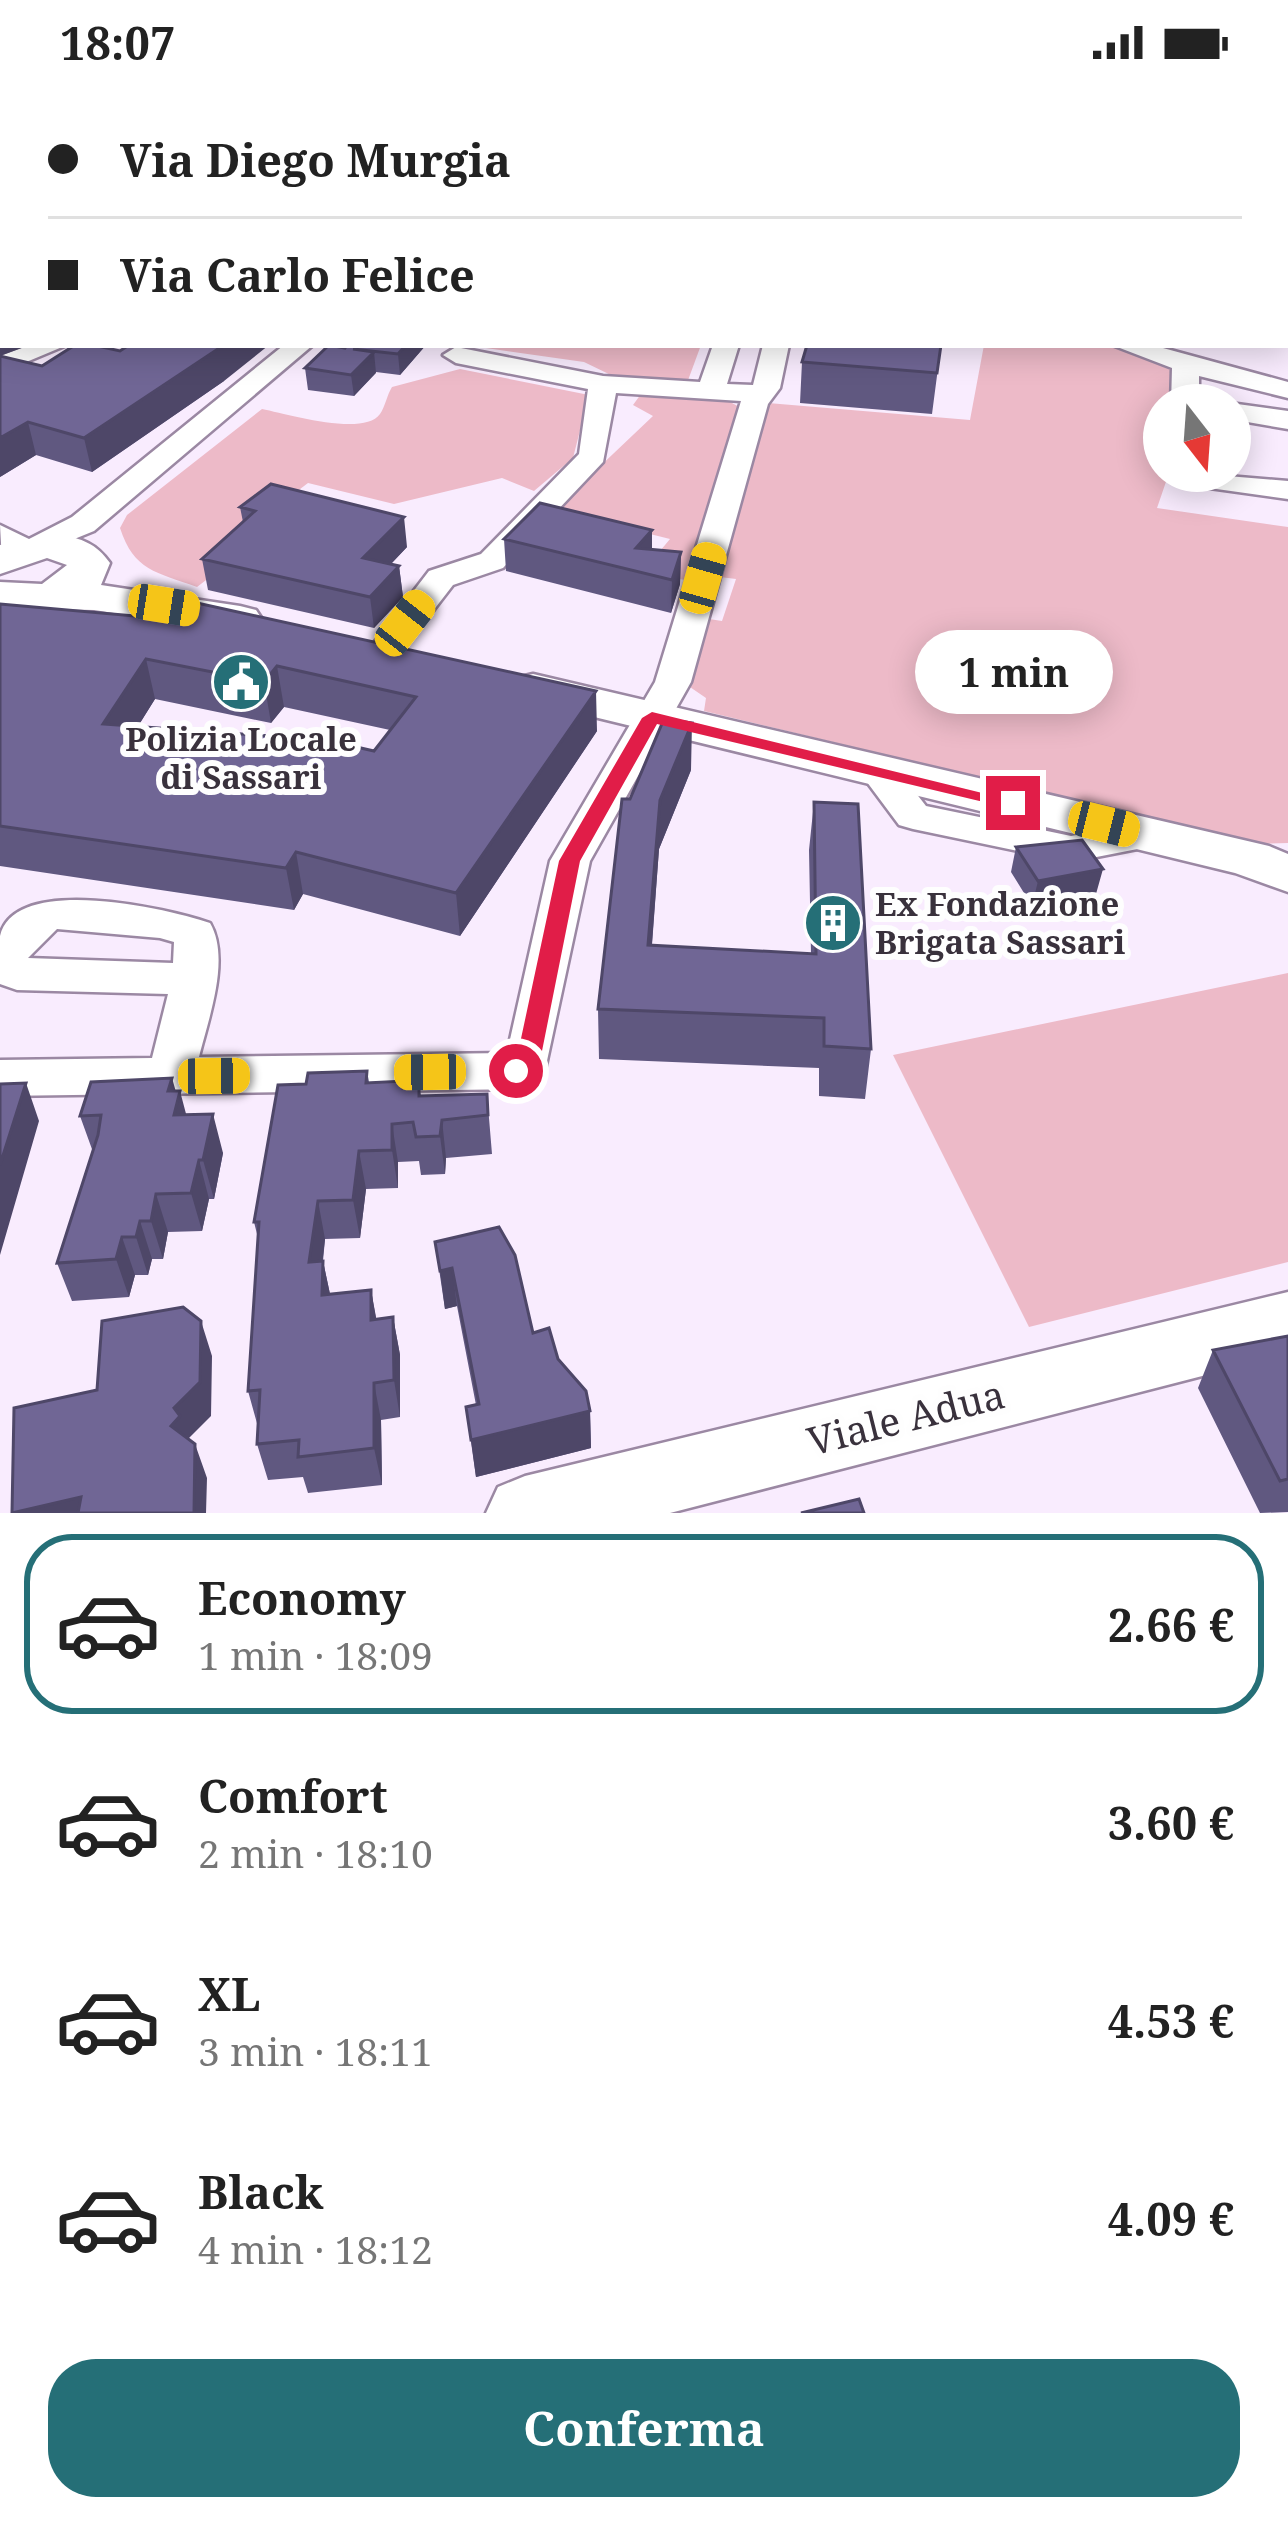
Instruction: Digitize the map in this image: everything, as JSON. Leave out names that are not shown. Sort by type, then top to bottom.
[{"type":"main road","points":[[12,573],[81,581],[87,559],[217,614]]},
{"type":"main road","points":[[12,573],[94,597],[217,614],[288,630]]},
{"type":"main road","points":[[492,679],[1275,864]]},
{"type":"main road","name":"Viale Adua","points":[[525,1513],[1288,1323]]},
{"type":"street","points":[[0,366],[46,348]]},
{"type":"street","points":[[12,573],[66,536],[296,348]]},
{"type":"street","points":[[710,392],[726,348]]},
{"type":"street","points":[[0,1078],[182,1027],[526,1071],[569,861],[673,682],[775,348]]},
{"type":"street","points":[[1135,348],[1288,390]]},
{"type":"street","points":[[0,366],[44,374],[86,355]]},
{"type":"street","points":[[456,355],[603,384],[760,394]]},
{"type":"street","points":[[1186,364],[1259,362],[1288,373]]},
{"type":"street","points":[[1186,364],[1186,384]]},
{"type":"street","points":[[385,653],[441,578],[492,561],[593,456],[603,384]]},
{"type":"street","points":[[1251,414],[1288,420]]},
{"type":"street","points":[[1251,485],[1288,490]]},
{"type":"street","points":[[87,559],[122,488]]},
{"type":"shaded area","points":[[486,348],[700,348],[687,383],[615,377],[584,362]]},
{"type":"shaded area","points":[[983,348],[1116,348],[1178,367],[1178,384],[1143,384],[1143,492],[1162,492],[1157,508],[1288,527],[1288,843],[1256,844],[704,711],[706,698],[687,685],[709,619],[722,621],[736,579],[720,577],[768,403],[970,420]]},
{"type":"shaded area","points":[[460,369],[589,395],[573,458],[534,491],[502,478],[394,504],[308,483],[216,553],[227,564],[197,587],[148,568],[126,542],[120,528],[127,515],[262,409],[358,424],[380,414],[392,387]]},
{"type":"shaded area","points":[[641,394],[721,397],[743,409],[686,580],[641,574],[670,539],[554,510],[653,416],[633,405]]},
{"type":"shaded area","points":[[1288,973],[1288,1262],[1029,1327],[893,1055]]},
{"type":"building","points":[[70,348],[219,348],[84,438],[28,422],[0,438],[0,356],[42,366]]},
{"type":"building","points":[[326,348],[403,348],[398,354],[353,349],[374,352],[351,375],[305,368]]},
{"type":"building","points":[[806,348],[941,348],[937,373],[802,362]]},
{"type":"building","points":[[271,484],[404,517],[363,558],[399,566],[370,597],[202,559],[255,511],[240,507]]},
{"type":"building","points":[[540,503],[652,530],[636,548],[681,552],[672,580],[504,539]]},
{"type":"building","points":[[179,599],[596,691],[456,893],[296,852],[286,868],[0,826],[0,604],[157,618]],"holes":[[[146,659],[264,682],[277,666],[416,697],[374,751],[326,740],[103,724]]]},
{"type":"building","points":[[664,719],[692,723],[660,800],[648,945],[816,954],[814,802],[858,804],[871,1049],[824,1046],[824,1018],[598,1009],[622,799],[630,799]]},
{"type":"building","points":[[1082,840],[1103,869],[1038,881],[1016,847]]},
{"type":"building","points":[[367,1071],[366,1083],[404,1081],[403,1088],[419,1088],[419,1096],[487,1094],[488,1115],[442,1120],[440,1136],[416,1137],[413,1122],[392,1124],[392,1150],[359,1151],[353,1200],[318,1201],[309,1262],[323,1261],[322,1295],[371,1290],[371,1320],[393,1317],[394,1380],[374,1383],[374,1448],[298,1457],[299,1440],[257,1444],[260,1390],[248,1391],[259,1222],[254,1222],[278,1085],[306,1084],[308,1073]]},
{"type":"building","points":[[172,1078],[168,1091],[180,1091],[174,1115],[213,1114],[191,1193],[156,1194],[151,1221],[140,1221],[136,1237],[122,1237],[116,1259],[57,1263],[98,1135],[101,1115],[80,1116],[91,1082]]},
{"type":"building","points":[[26,1083],[0,1165],[0,1084]]},
{"type":"building","points":[[499,1227],[515,1255],[533,1333],[549,1328],[558,1359],[586,1391],[590,1411],[471,1440],[466,1407],[479,1404],[452,1268],[440,1271],[435,1242]]},
{"type":"building","points":[[183,1307],[201,1321],[200,1382],[174,1408],[180,1416],[171,1426],[195,1444],[194,1513],[78,1513],[81,1497],[12,1513],[14,1408],[97,1390],[102,1321]]},
{"type":"building","points":[[1288,1336],[1288,1479],[1280,1481],[1213,1350]]},
{"type":"building","points":[[859,1499],[864,1513],[801,1513]]},
{"type":"place","name":"Polizia Locale di Sassari","points":[[241,682]]},
{"type":"place","name":"Ex Fondazione Brigata Sassari","points":[[833,923]]},
{"type":"route","points":[[516,1071],[526,1071],[569,861],[652,718],[1013,803]]}]
